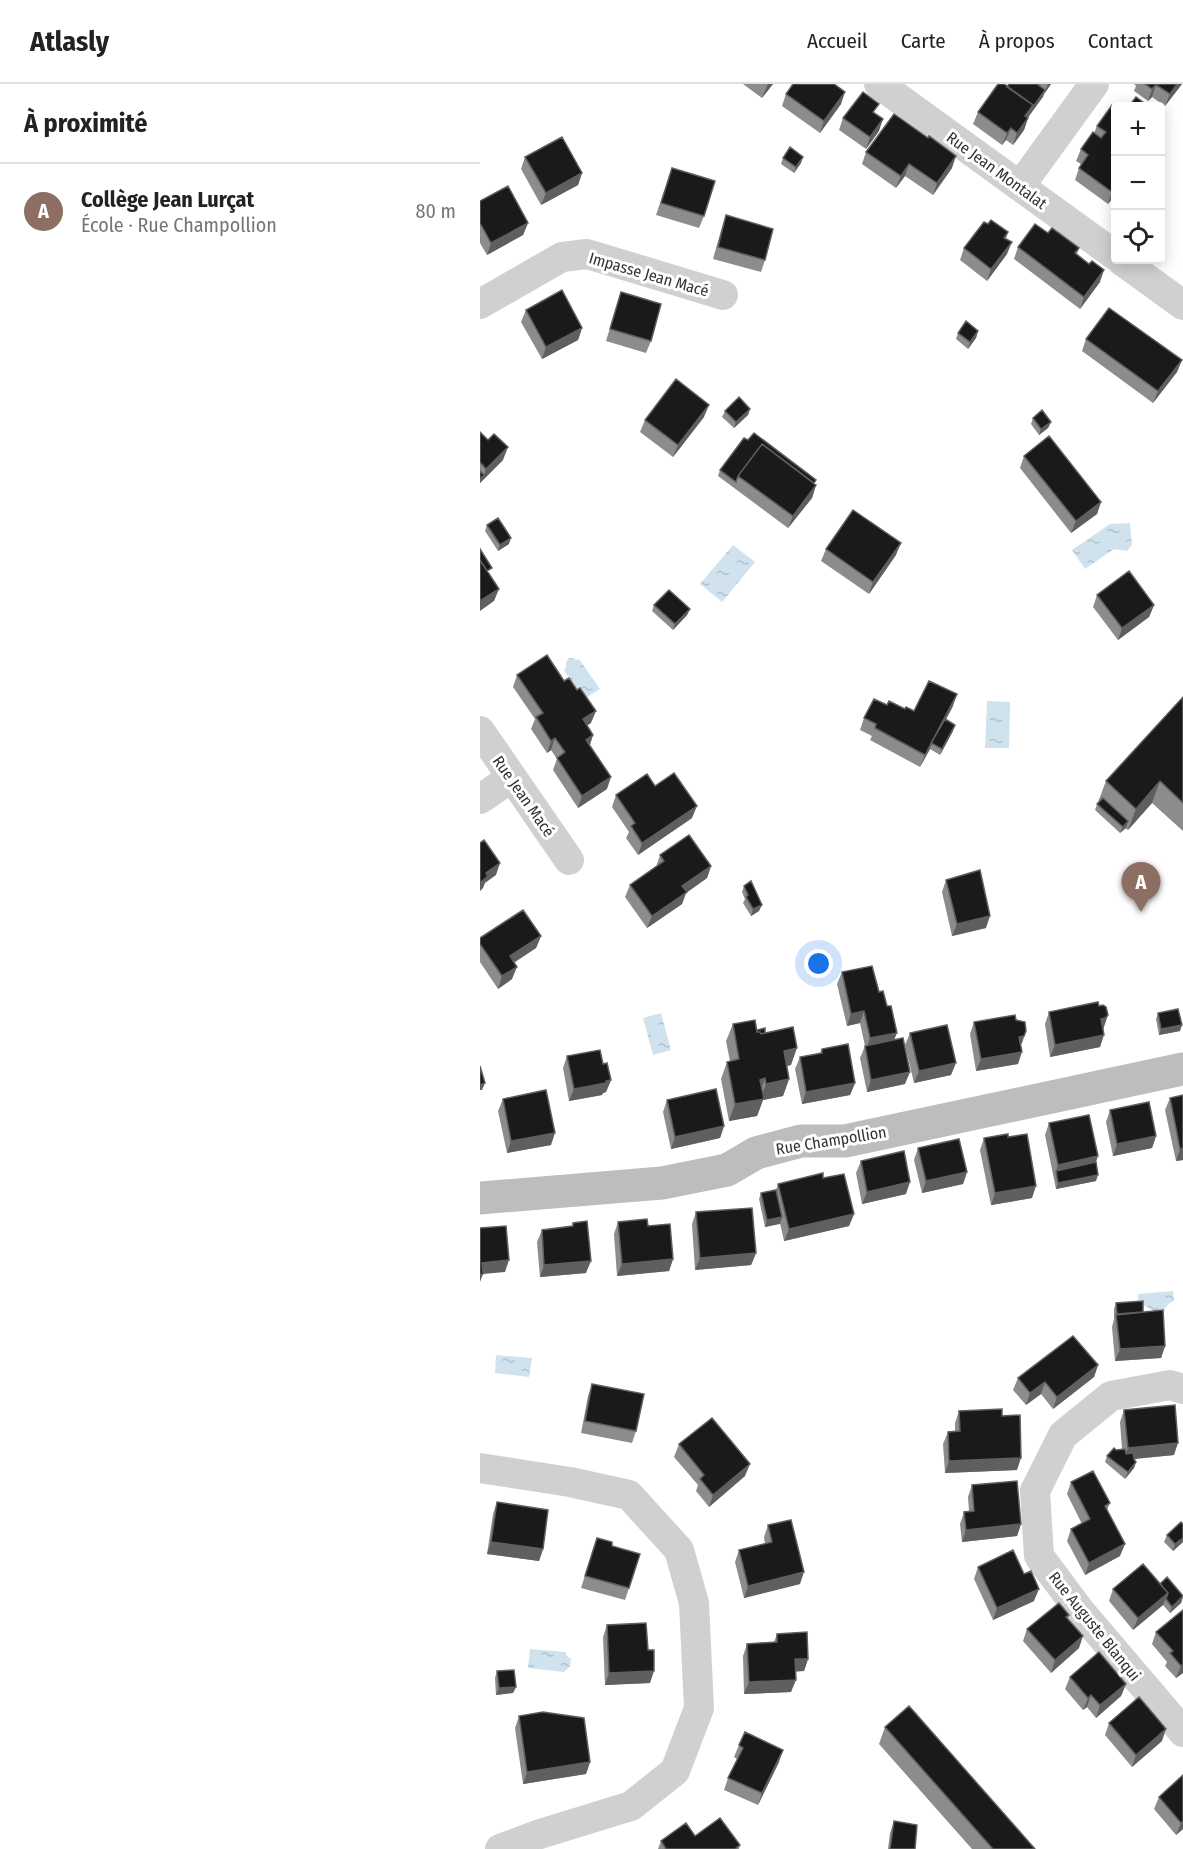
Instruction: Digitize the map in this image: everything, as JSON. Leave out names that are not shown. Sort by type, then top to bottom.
[{"type":"street","name":"Rue Jean Montalat","points":[[879,84],[1111,252]]},
{"type":"street","points":[[1020,186],[1094,84]]},
{"type":"street","name":"Impasse Jean Macé","points":[[480,304],[562,257],[587,254],[723,295]]},
{"type":"street","points":[[1127,264],[1183,305]]},
{"type":"street","name":"Rue Jean Macé","points":[[480,731],[569,860]]},
{"type":"street","points":[[480,799],[511,778]]},
{"type":"street","name":"Rue Champollion","points":[[480,1198],[662,1183],[727,1170],[756,1153],[801,1142],[845,1141],[1183,1069]]},
{"type":"street","name":"Rue Auguste Blanqui","points":[[1183,1389],[1170,1385],[1111,1396],[1063,1435],[1035,1491],[1039,1556],[1080,1611],[1183,1732]]},
{"type":"street","points":[[480,1468],[570,1482],[629,1495],[679,1550],[694,1603],[699,1708],[675,1772],[631,1806],[500,1849]]},
{"type":"water","points":[[1130,523],[1132,545],[1127,551],[1114,549],[1085,569],[1072,550],[1110,524]]},
{"type":"water","points":[[733,545],[755,562],[722,602],[700,584]]},
{"type":"water","points":[[569,658],[579,659],[600,689],[584,699],[564,670]]},
{"type":"water","points":[[987,701],[1010,702],[1009,748],[985,748]]},
{"type":"water","points":[[661,1013],[671,1050],[653,1055],[643,1018]]},
{"type":"water","points":[[1173,1291],[1174,1301],[1166,1307],[1163,1316],[1139,1304],[1138,1294]]},
{"type":"water","points":[[496,1355],[532,1358],[529,1377],[495,1373]]},
{"type":"water","points":[[530,1649],[566,1652],[571,1659],[570,1666],[564,1672],[528,1668]]},
{"type":"building","points":[[793,84],[834,84],[845,92],[824,121],[786,94]]},
{"type":"building","points":[[998,84],[1004,84],[1033,105],[1025,116],[1028,118],[1017,133],[1011,128],[1007,133],[978,112]]},
{"type":"building","points":[[1009,84],[1037,84],[1045,90],[1031,110],[1033,105],[1007,87]]},
{"type":"building","points":[[1145,84],[1177,84],[1170,94],[1156,85],[1152,89]]},
{"type":"building","points":[[863,92],[879,104],[873,112],[883,119],[870,137],[843,118]]},
{"type":"building","points":[[1136,97],[1143,102],[1132,102]]},
{"type":"building","points":[[1111,106],[1111,191],[1079,168],[1088,155],[1081,149],[1093,132],[1101,138],[1106,132],[1097,126]]},
{"type":"building","points":[[894,114],[956,156],[937,183],[909,164],[901,176],[866,152]]},
{"type":"building","points":[[562,137],[582,173],[546,193],[525,157]]},
{"type":"building","points":[[790,147],[803,157],[796,167],[783,158]]},
{"type":"building","points":[[672,168],[715,181],[704,216],[661,203]]},
{"type":"building","points":[[508,186],[528,223],[491,243],[480,223],[480,201]]},
{"type":"building","points":[[726,215],[773,229],[765,260],[718,247]]},
{"type":"building","points":[[991,220],[1008,232],[1004,238],[1012,242],[991,269],[964,248],[984,222],[988,224]]},
{"type":"building","points":[[1035,224],[1048,233],[1052,228],[1079,248],[1075,253],[1089,264],[1092,261],[1104,270],[1084,297],[1018,247]]},
{"type":"building","points":[[562,290],[582,328],[546,347],[526,310]]},
{"type":"building","points":[[621,292],[661,304],[651,341],[610,329]]},
{"type":"building","points":[[1109,308],[1182,360],[1158,391],[1086,339]]},
{"type":"building","points":[[966,321],[978,331],[970,342],[958,333]]},
{"type":"building","points":[[676,379],[709,405],[678,445],[645,420]]},
{"type":"building","points":[[739,397],[750,409],[736,422],[725,411]]},
{"type":"building","points":[[1042,410],[1051,422],[1041,429],[1033,418]]},
{"type":"building","points":[[480,432],[488,440],[494,434],[508,447],[486,469],[480,462]]},
{"type":"building","points":[[754,433],[816,480],[814,483],[762,444],[736,482],[720,470],[744,438],[748,440]]},
{"type":"building","points":[[1049,436],[1101,502],[1076,521],[1024,456]]},
{"type":"building","points":[[762,444],[816,485],[793,516],[738,476]]},
{"type":"building","points":[[853,510],[901,543],[873,582],[826,549]]},
{"type":"building","points":[[498,518],[511,538],[500,545],[487,525]]},
{"type":"building","points":[[480,549],[492,568],[487,571],[480,560]]},
{"type":"building","points":[[480,560],[499,589],[480,601]]},
{"type":"building","points":[[1129,571],[1154,605],[1122,628],[1097,595]]},
{"type":"building","points":[[669,590],[690,609],[675,624],[654,605]]},
{"type":"building","points":[[547,655],[564,681],[569,678],[577,690],[580,688],[596,711],[583,719],[593,735],[586,740],[611,777],[582,796],[557,758],[565,752],[555,738],[551,741],[536,717],[543,713],[517,675]]},
{"type":"building","points":[[929,681],[957,694],[925,755],[875,728],[876,724],[864,718],[874,699],[887,705],[889,701],[914,711]]},
{"type":"building","points":[[1183,697],[1183,803],[1160,781],[1136,809],[1106,781]]},
{"type":"building","points":[[945,719],[955,725],[942,749],[931,743]]},
{"type":"building","points":[[674,773],[697,806],[642,843],[631,826],[635,823],[616,795],[647,774],[655,786]]},
{"type":"building","points":[[1103,798],[1128,821],[1123,827],[1097,804]]},
{"type":"building","points":[[689,835],[711,866],[682,886],[687,892],[652,916],[630,885],[664,861],[660,855]]},
{"type":"building","points":[[484,840],[500,863],[486,873],[488,876],[480,883],[480,843]]},
{"type":"building","points":[[980,870],[990,916],[957,924],[946,880]]},
{"type":"building","points":[[751,881],[762,905],[753,909],[746,897],[748,895],[744,886]]},
{"type":"building","points":[[523,910],[541,936],[510,956],[517,967],[502,976],[480,944],[480,938]]},
{"type":"building","points":[[872,966],[879,992],[883,991],[887,1006],[891,1006],[897,1033],[870,1038],[864,1011],[851,1014],[842,972]]},
{"type":"building","points":[[1098,1002],[1099,1006],[1106,1007],[1108,1015],[1101,1019],[1104,1035],[1055,1045],[1049,1012]]},
{"type":"building","points":[[1178,1009],[1182,1025],[1161,1029],[1158,1013]]},
{"type":"building","points":[[1015,1015],[1016,1020],[1025,1022],[1024,1036],[1019,1037],[1022,1052],[981,1059],[974,1022]]},
{"type":"building","points":[[755,1020],[757,1032],[761,1034],[793,1027],[797,1048],[784,1051],[789,1079],[766,1084],[765,1078],[760,1080],[764,1099],[735,1104],[727,1062],[739,1059],[733,1024]]},
{"type":"building","points":[[947,1025],[956,1063],[919,1071],[910,1033]]},
{"type":"building","points":[[765,1028],[765,1033],[757,1032],[757,1030]]},
{"type":"building","points":[[903,1038],[910,1072],[871,1080],[865,1046]]},
{"type":"building","points":[[848,1044],[855,1083],[806,1092],[800,1057],[822,1053],[822,1049]]},
{"type":"building","points":[[600,1050],[603,1064],[607,1063],[611,1080],[574,1089],[567,1056]]},
{"type":"building","points":[[480,1066],[485,1083],[480,1085]]},
{"type":"building","points":[[716,1089],[724,1126],[675,1137],[667,1100]]},
{"type":"building","points":[[546,1090],[555,1133],[511,1141],[503,1099]]},
{"type":"building","points":[[1183,1095],[1183,1148],[1180,1149],[1170,1098]]},
{"type":"building","points":[[1149,1102],[1156,1136],[1117,1144],[1110,1110]]},
{"type":"building","points":[[1089,1115],[1098,1156],[1058,1165],[1049,1123]]},
{"type":"building","points":[[1008,1134],[1008,1137],[1027,1134],[1036,1186],[995,1193],[984,1138]]},
{"type":"building","points":[[959,1139],[967,1172],[926,1181],[918,1148]]},
{"type":"building","points":[[904,1151],[910,1182],[867,1192],[861,1161]]},
{"type":"building","points":[[1096,1162],[1098,1175],[1058,1183],[1056,1171]]},
{"type":"building","points":[[823,1173],[823,1178],[844,1174],[854,1214],[789,1229],[778,1184]]},
{"type":"building","points":[[776,1190],[782,1217],[767,1220],[761,1193]]},
{"type":"building","points":[[752,1208],[756,1253],[700,1258],[696,1212]]},
{"type":"building","points":[[647,1219],[648,1226],[670,1224],[673,1259],[622,1264],[618,1222]]},
{"type":"building","points":[[587,1221],[591,1261],[544,1265],[542,1230],[573,1226],[573,1223]]},
{"type":"building","points":[[506,1226],[509,1260],[482,1263],[483,1274],[480,1274],[480,1228]]},
{"type":"building","points":[[1143,1301],[1143,1312],[1117,1314],[1116,1303]]},
{"type":"building","points":[[1163,1310],[1165,1346],[1120,1349],[1116,1315]]},
{"type":"building","points":[[1073,1336],[1098,1365],[1057,1397],[1045,1382],[1030,1393],[1018,1378]]},
{"type":"building","points":[[592,1384],[644,1394],[636,1431],[585,1421]]},
{"type":"building","points":[[1175,1405],[1178,1443],[1128,1448],[1124,1410]]},
{"type":"building","points":[[1002,1409],[1002,1416],[1020,1415],[1021,1458],[949,1461],[948,1432],[960,1431],[959,1411]]},
{"type":"building","points":[[712,1418],[750,1464],[713,1495],[700,1479],[704,1475],[679,1444]]},
{"type":"building","points":[[1114,1448],[1116,1450],[1125,1449],[1126,1454],[1133,1453],[1136,1462],[1128,1472],[1107,1456]]},
{"type":"building","points":[[1093,1471],[1110,1503],[1105,1506],[1125,1544],[1089,1563],[1071,1529],[1090,1519],[1071,1482]]},
{"type":"building","points":[[1017,1481],[1021,1524],[966,1530],[964,1512],[974,1511],[972,1485]]},
{"type":"building","points":[[497,1502],[548,1510],[543,1549],[491,1542]]},
{"type":"building","points":[[791,1520],[804,1572],[748,1586],[739,1550],[772,1542],[768,1525]]},
{"type":"building","points":[[1181,1522],[1183,1538],[1175,1544],[1167,1535]]},
{"type":"building","points":[[597,1538],[612,1542],[612,1546],[640,1554],[629,1588],[585,1576]]},
{"type":"building","points":[[1013,1550],[1024,1574],[1031,1571],[1039,1589],[997,1608],[978,1567]]},
{"type":"building","points":[[1143,1564],[1168,1593],[1138,1618],[1113,1589]]},
{"type":"building","points":[[1167,1577],[1183,1596],[1172,1607],[1166,1599],[1168,1593],[1160,1584]]},
{"type":"building","points":[[1059,1603],[1069,1615],[1066,1617],[1083,1636],[1055,1660],[1027,1629]]},
{"type":"building","points":[[1183,1610],[1183,1664],[1181,1666],[1170,1653],[1173,1651],[1156,1632]]},
{"type":"building","points":[[646,1623],[648,1650],[654,1650],[654,1671],[609,1673],[607,1625]]},
{"type":"building","points":[[807,1632],[808,1659],[795,1659],[796,1680],[749,1682],[747,1644],[777,1642],[777,1634]]},
{"type":"building","points":[[1099,1652],[1126,1684],[1100,1705],[1091,1695],[1088,1698],[1070,1677]]},
{"type":"building","points":[[514,1670],[516,1687],[499,1688],[497,1671]]},
{"type":"building","points":[[1139,1697],[1166,1729],[1136,1755],[1109,1723]]},
{"type":"building","points":[[909,1706],[1035,1849],[993,1849],[885,1727]]},
{"type":"building","points":[[543,1712],[584,1718],[590,1762],[527,1772],[519,1716]]},
{"type":"building","points":[[745,1732],[783,1750],[762,1793],[728,1778],[743,1748],[739,1745]]},
{"type":"building","points":[[1183,1775],[1183,1821],[1181,1823],[1159,1797]]},
{"type":"building","points":[[720,1818],[740,1845],[735,1849],[666,1849],[661,1841],[686,1823],[695,1836]]},
{"type":"building","points":[[894,1821],[917,1825],[915,1849],[890,1849]]},
{"type":"place","name":"Collège Jean Lurçat","points":[[1141,912]]}]
